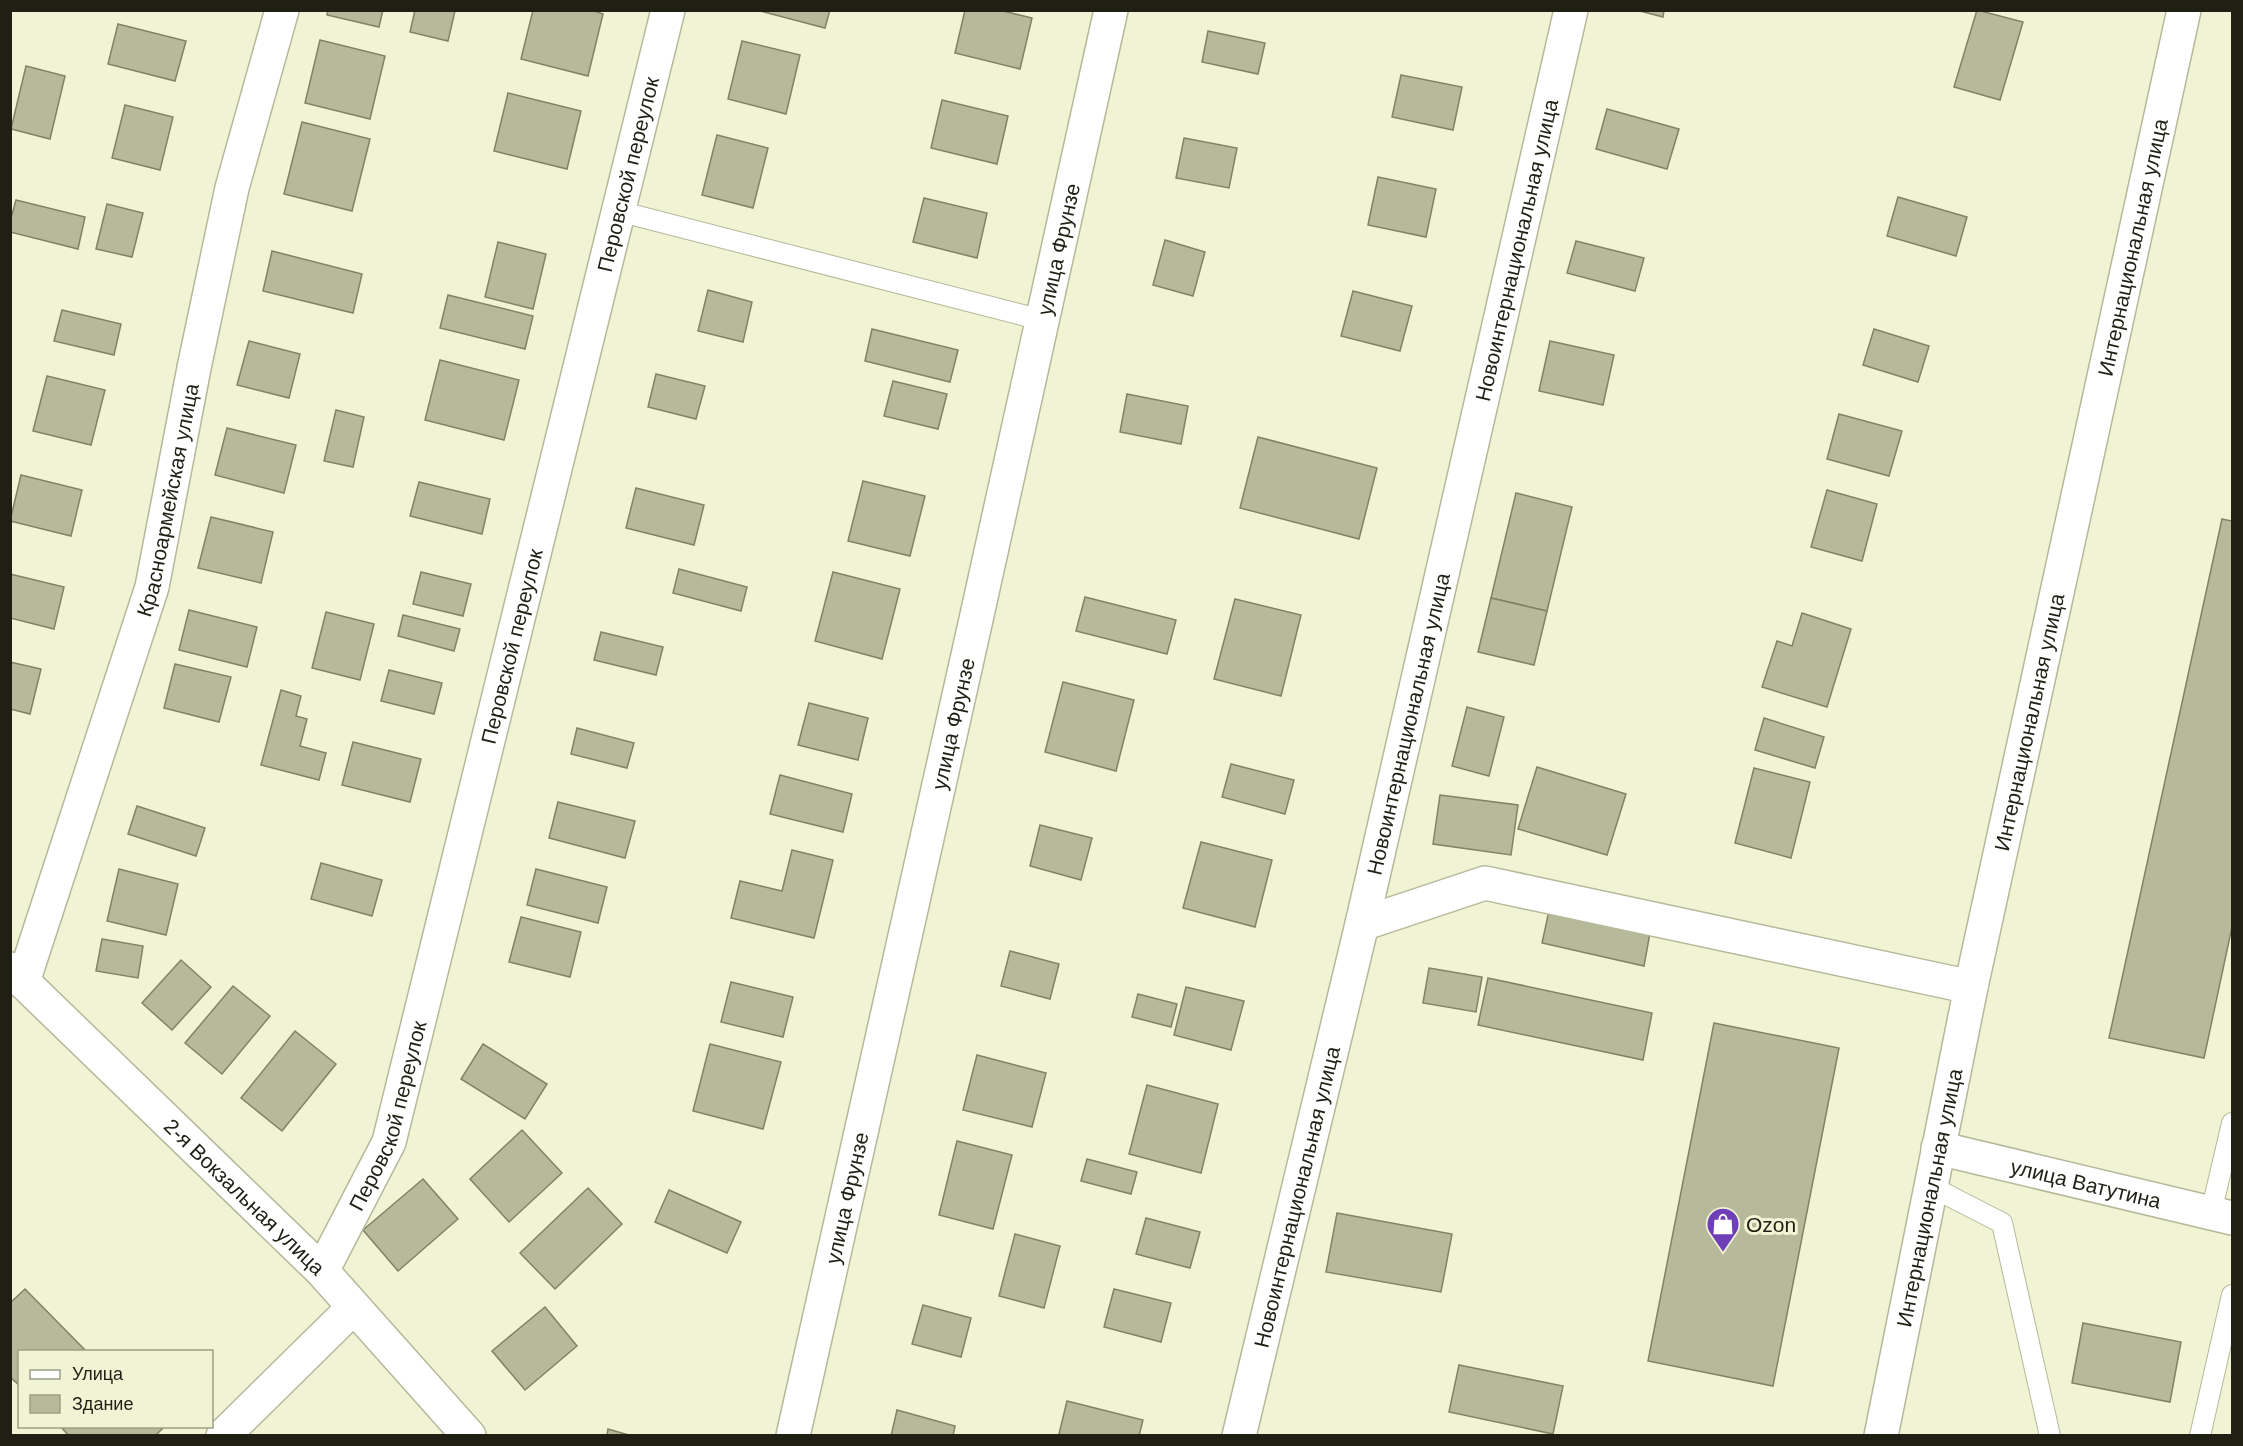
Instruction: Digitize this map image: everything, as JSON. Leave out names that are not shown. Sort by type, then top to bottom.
[{"type":"street","name":"Красноармейская улица","points":[[16,975],[152,588],[194,368],[232,188],[282,10]]},
{"type":"street","name":"Перовской переулок","points":[[322,1271],[389,1142],[668,10]]},
{"type":"street","name":"улица Фрунзе","points":[[793,1436],[1111,10]]},
{"type":"street","name":"Новоинтернациональная улица","points":[[1239,1436],[1362,924],[1571,10]]},
{"type":"street","name":"Интернациональная улица","points":[[1881,1436],[1971,987],[2184,10]]},
{"type":"street","points":[[1362,924],[1485,883],[1971,987]]},
{"type":"street","name":"2-я Вокзальная улица","points":[[16,975],[322,1271],[469,1436]]},
{"type":"street","name":"улица Ватутина","points":[[1938,1148],[2222,1215]]},
{"type":"street","points":[[223,1436],[353,1308]]},
{"type":"lane","points":[[618,211],[1042,320]]},
{"type":"lane","points":[[2222,1215],[2232,1123]]},
{"type":"lane","points":[[1930,1186],[2002,1223],[2050,1436]]},
{"type":"lane","points":[[2200,1436],[2232,1294]]},
{"type":"building","points":[[328,10],[383,10],[379,27],[327,15]]},
{"type":"building","points":[[415,10],[455,11],[448,41],[410,32]]},
{"type":"building","points":[[533,10],[591,10],[603,14],[588,76],[521,59]]},
{"type":"building","points":[[756,10],[830,10],[825,28]]},
{"type":"building","points":[[965,10],[999,10],[1032,18],[1020,69],[955,53]]},
{"type":"building","points":[[1636,10],[1664,10],[1663,17]]},
{"type":"building","points":[[1977,10],[2023,22],[2000,100],[1954,87]]},
{"type":"building","points":[[118,24],[186,41],[175,81],[108,64]]},
{"type":"building","points":[[1208,31],[1265,43],[1258,74],[1202,62]]},
{"type":"building","points":[[320,40],[385,56],[370,119],[305,103]]},
{"type":"building","points":[[742,41],[800,55],[786,114],[728,99]]},
{"type":"building","points":[[26,66],[65,76],[50,139],[11,129]]},
{"type":"building","points":[[1401,75],[1462,87],[1453,130],[1392,117]]},
{"type":"building","points":[[508,93],[581,111],[567,169],[494,151]]},
{"type":"building","points":[[942,100],[1008,116],[997,164],[931,148]]},
{"type":"building","points":[[125,105],[173,117],[160,170],[112,158]]},
{"type":"building","points":[[1607,109],[1679,129],[1667,169],[1596,149]]},
{"type":"building","points":[[302,122],[370,139],[352,211],[284,194]]},
{"type":"building","points":[[717,135],[768,148],[753,208],[702,195]]},
{"type":"building","points":[[1184,138],[1237,148],[1229,188],[1176,178]]},
{"type":"building","points":[[1378,177],[1436,189],[1426,237],[1368,225]]},
{"type":"building","points":[[1898,197],[1967,217],[1956,256],[1887,236]]},
{"type":"building","points":[[924,198],[987,213],[977,258],[913,242]]},
{"type":"building","points":[[16,200],[85,217],[78,249],[10,232],[10,222]]},
{"type":"building","points":[[107,204],[143,213],[132,257],[96,249]]},
{"type":"building","points":[[1165,240],[1205,252],[1193,296],[1153,285]]},
{"type":"building","points":[[1576,241],[1644,258],[1635,291],[1567,273]]},
{"type":"building","points":[[498,242],[546,254],[533,309],[485,297]]},
{"type":"building","points":[[272,251],[362,274],[353,313],[263,291]]},
{"type":"building","points":[[708,290],[752,302],[743,342],[698,331]]},
{"type":"building","points":[[1353,291],[1412,306],[1400,351],[1341,336]]},
{"type":"building","points":[[448,295],[533,316],[525,349],[440,328]]},
{"type":"building","points":[[62,310],[121,324],[114,355],[54,341]]},
{"type":"building","points":[[872,329],[958,350],[950,382],[865,361]]},
{"type":"building","points":[[1874,329],[1929,346],[1918,382],[1863,365]]},
{"type":"building","points":[[249,341],[300,354],[289,398],[237,385]]},
{"type":"building","points":[[1550,341],[1614,355],[1603,405],[1539,391]]},
{"type":"building","points":[[440,360],[519,380],[504,440],[425,420]]},
{"type":"building","points":[[656,374],[705,386],[696,419],[648,407]]},
{"type":"building","points":[[47,376],[105,390],[91,445],[33,431]]},
{"type":"building","points":[[893,381],[947,394],[938,429],[884,416]]},
{"type":"building","points":[[1127,394],[1188,406],[1181,444],[1120,432]]},
{"type":"building","points":[[336,410],[364,417],[353,467],[324,461]]},
{"type":"building","points":[[1839,414],[1902,431],[1889,476],[1827,459]]},
{"type":"building","points":[[227,428],[296,445],[284,493],[215,475]]},
{"type":"building","points":[[1258,437],[1377,468],[1359,539],[1240,508]]},
{"type":"building","points":[[21,475],[82,490],[71,536],[10,521]]},
{"type":"building","points":[[863,481],[925,496],[910,556],[848,541]]},
{"type":"building","points":[[419,482],[490,499],[482,534],[410,516]]},
{"type":"building","points":[[636,488],[704,505],[694,545],[626,528]]},
{"type":"building","points":[[1827,490],[1877,504],[1862,561],[1811,547]]},
{"type":"building","points":[[1516,493],[1572,507],[1547,611],[1491,598]]},
{"type":"building","points":[[211,517],[273,532],[261,583],[198,568]]},
{"type":"building","points":[[2222,519],[2232,521],[2232,927],[2204,1058],[2109,1038]]},
{"type":"building","points":[[679,569],[747,587],[741,611],[673,593]]},
{"type":"building","points":[[421,572],[471,584],[463,616],[413,604]]},
{"type":"building","points":[[833,572],[900,589],[882,659],[815,641]]},
{"type":"building","points":[[10,574],[64,587],[54,629],[10,618]]},
{"type":"building","points":[[1085,597],[1176,620],[1167,654],[1076,631]]},
{"type":"building","points":[[1491,598],[1547,611],[1534,665],[1478,652]]},
{"type":"building","points":[[1235,599],[1301,615],[1281,696],[1214,679]]},
{"type":"building","points":[[189,610],[257,627],[247,667],[179,650]]},
{"type":"building","points":[[326,612],[374,624],[360,680],[312,668]]},
{"type":"building","points":[[1802,613],[1851,629],[1827,707],[1762,687],[1777,641],[1792,646]]},
{"type":"building","points":[[403,615],[460,629],[454,651],[398,636]]},
{"type":"building","points":[[601,632],[663,647],[656,675],[594,660]]},
{"type":"building","points":[[10,662],[41,669],[30,714],[10,709]]},
{"type":"building","points":[[175,664],[231,677],[219,722],[164,708]]},
{"type":"building","points":[[389,670],[442,683],[434,714],[381,701]]},
{"type":"building","points":[[1063,682],[1134,700],[1116,771],[1045,752]]},
{"type":"building","points":[[281,690],[301,696],[296,716],[307,719],[300,746],[326,753],[319,780],[261,765]]},
{"type":"building","points":[[809,703],[868,718],[858,760],[798,745]]},
{"type":"building","points":[[1467,707],[1504,717],[1489,776],[1452,766]]},
{"type":"building","points":[[1764,718],[1824,737],[1815,768],[1755,750]]},
{"type":"building","points":[[577,728],[634,743],[627,768],[571,754]]},
{"type":"building","points":[[353,742],[421,759],[410,802],[342,785]]},
{"type":"building","points":[[1231,764],[1294,780],[1285,814],[1222,797]]},
{"type":"building","points":[[1537,767],[1626,794],[1607,855],[1518,829]]},
{"type":"building","points":[[1754,768],[1810,782],[1791,858],[1735,843]]},
{"type":"building","points":[[780,775],[852,794],[843,832],[770,814]]},
{"type":"building","points":[[1440,795],[1518,805],[1511,855],[1433,844]]},
{"type":"building","points":[[558,802],[635,821],[625,858],[549,838]]},
{"type":"building","points":[[137,806],[205,828],[196,856],[128,834]]},
{"type":"building","points":[[1040,825],[1092,838],[1081,880],[1030,866]]},
{"type":"building","points":[[1201,842],[1272,860],[1255,927],[1183,908]]},
{"type":"building","points":[[792,850],[833,860],[814,938],[731,918],[740,881],[782,891]]},
{"type":"building","points":[[321,863],[382,880],[372,916],[311,899]]},
{"type":"building","points":[[119,869],[178,884],[166,935],[107,921]]},
{"type":"building","points":[[536,869],[607,887],[598,923],[527,905]]},
{"type":"building","points":[[1549,911],[1650,933],[1644,966],[1542,943]]},
{"type":"building","points":[[521,917],[581,932],[570,977],[509,962]]},
{"type":"building","points":[[102,939],[143,946],[138,978],[96,971]]},
{"type":"building","points":[[1010,951],[1059,964],[1050,999],[1001,986]]},
{"type":"building","points":[[181,960],[211,987],[172,1030],[142,1003]]},
{"type":"building","points":[[1429,968],[1482,977],[1476,1012],[1423,1003]]},
{"type":"building","points":[[1488,978],[1652,1013],[1643,1060],[1478,1025]]},
{"type":"building","points":[[731,982],[793,997],[783,1037],[721,1022]]},
{"type":"building","points":[[233,986],[270,1016],[222,1074],[185,1043]]},
{"type":"building","points":[[1186,987],[1244,1001],[1231,1050],[1174,1035]]},
{"type":"building","points":[[1138,994],[1177,1004],[1171,1027],[1132,1017]]},
{"type":"building","points":[[1714,1023],[1839,1048],[1773,1386],[1648,1361]]},
{"type":"building","points":[[295,1031],[336,1064],[282,1131],[241,1098]]},
{"type":"building","points":[[483,1044],[547,1084],[525,1119],[461,1079]]},
{"type":"building","points":[[710,1044],[781,1062],[763,1129],[693,1111]]},
{"type":"building","points":[[977,1055],[1046,1073],[1032,1127],[963,1110]]},
{"type":"building","points":[[1147,1085],[1218,1104],[1201,1173],[1129,1154]]},
{"type":"building","points":[[522,1130],[562,1173],[509,1222],[470,1179]]},
{"type":"building","points":[[957,1141],[1012,1155],[993,1229],[939,1215]]},
{"type":"building","points":[[1087,1159],[1137,1172],[1131,1194],[1081,1181]]},
{"type":"building","points":[[423,1179],[458,1219],[398,1271],[363,1230]]},
{"type":"building","points":[[588,1188],[622,1224],[555,1289],[520,1253]]},
{"type":"building","points":[[669,1190],[741,1222],[727,1253],[655,1222]]},
{"type":"building","points":[[1337,1213],[1452,1234],[1441,1292],[1326,1272]]},
{"type":"building","points":[[1146,1218],[1200,1232],[1190,1268],[1136,1254]]},
{"type":"building","points":[[1015,1234],[1060,1246],[1044,1308],[999,1296]]},
{"type":"building","points":[[25,1289],[85,1350],[18,1350],[18,1384],[10,1377],[10,1303]]},
{"type":"building","points":[[1114,1289],[1171,1303],[1161,1342],[1104,1327]]},
{"type":"building","points":[[923,1305],[971,1318],[961,1357],[912,1344]]},
{"type":"building","points":[[545,1307],[577,1346],[525,1390],[492,1351]]},
{"type":"building","points":[[2083,1323],[2181,1342],[2170,1402],[2072,1383]]},
{"type":"building","points":[[1459,1365],[1563,1386],[1553,1434],[1449,1412]]},
{"type":"building","points":[[1067,1401],[1143,1420],[1139,1436],[1066,1436],[1059,1434]]},
{"type":"building","points":[[897,1410],[955,1426],[953,1436],[891,1436]]},
{"type":"building","points":[[62,1428],[163,1428],[155,1436],[69,1436]]},
{"type":"building","points":[[608,1429],[632,1436],[607,1436]]},
{"type":"place","name":"Ozon","points":[[1723,1253]]}]
